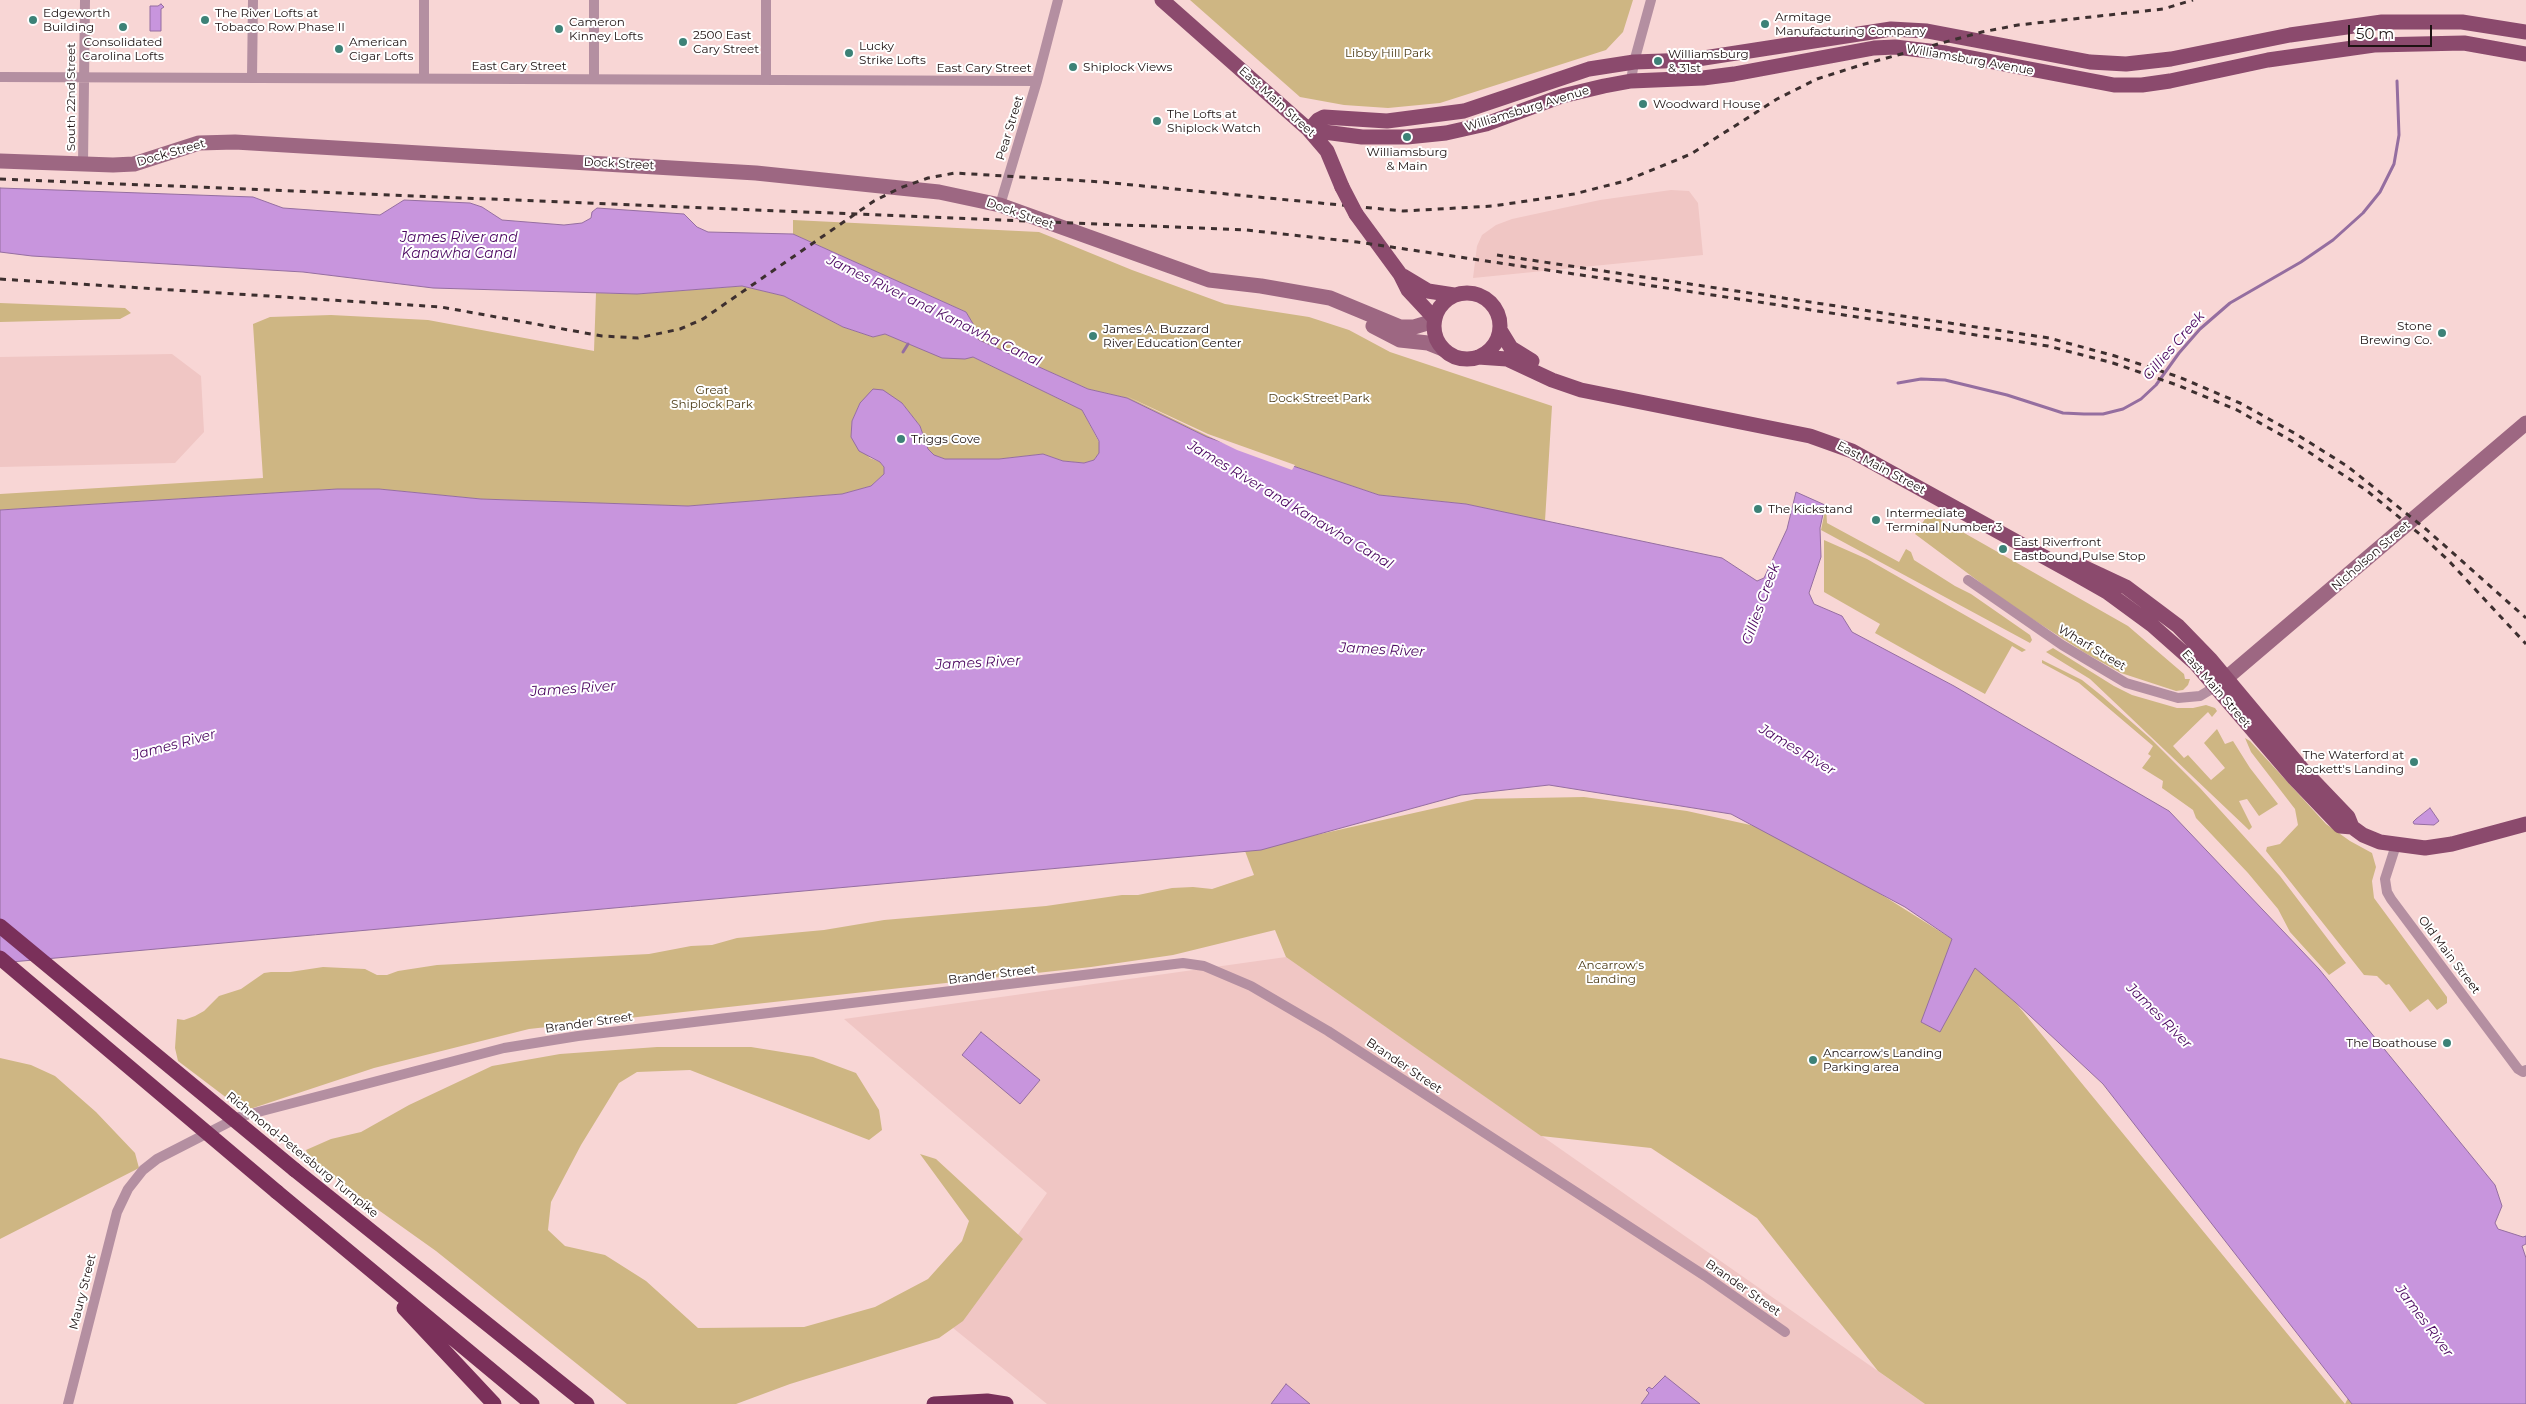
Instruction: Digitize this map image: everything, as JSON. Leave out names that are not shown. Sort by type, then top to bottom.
[{"type":"highway","name":"Richmond-Petersburg Turnpike","points":[[0,926],[295,1170],[587,1404]]},
{"type":"highway","points":[[0,958],[532,1404]]},
{"type":"highway","points":[[322,1229],[440,1345],[494,1404]]},
{"type":"highway","points":[[934,1404],[987,1400],[1006,1404]]},
{"type":"main road","name":"East Main Street","points":[[1162,0],[1309,130],[1328,152],[1342,187],[1356,214],[1400,274],[1408,290],[1434,320]]},
{"type":"main road","name":"Williamsburg Avenue","points":[[1309,130],[1318,120],[1324,117],[1387,121],[1464,111],[1566,76],[1634,62],[1691,60],[1891,29],[1927,31],[2090,62],[2126,64],[2171,59],[2290,35],[2382,22],[2462,22],[2526,32]]},
{"type":"main road","name":"Williamsburg Avenue","points":[[1309,130],[1340,136],[1386,138],[1446,132],[1486,124],[1580,91],[1631,81],[1703,78],[1734,74],[1874,48],[1895,47],[1946,53],[2114,86],[2170,81],[2268,60],[2374,45],[2464,43],[2526,54]]},
{"type":"main road","name":"Dock Street","points":[[0,161],[134,164],[199,143],[235,142],[756,173],[939,192],[1000,205],[1185,274],[1259,293],[1339,310],[1393,337],[1428,343],[1443,349]]},
{"type":"main road","name":"East Main Street","points":[[1400,274],[1428,292],[1454,296]]},
{"type":"main road","name":"Dock Street","points":[[1226,283],[1261,286],[1330,298],[1400,327],[1414,327],[1434,320]]},
{"type":"main road","points":[[1472,293],[1484,298],[1496,310],[1500,330],[1490,349],[1478,357],[1463,359],[1448,354],[1436,338],[1434,320],[1444,302],[1454,296],[1472,293]]},
{"type":"main road","name":"East Main Street","points":[[1500,330],[1508,345],[1518,354],[1554,371],[1581,380],[1817,428],[1851,440],[2083,568],[2138,594],[2178,626],[2221,683],[2348,817],[2352,827],[2363,835],[2396,845],[2425,848],[2445,846],[2526,824]]},
{"type":"main road","name":"East Main Street","points":[[1478,357],[1507,359],[1552,380],[1581,390],[1810,436],[1835,443],[2106,592],[2172,641],[2196,664],[2221,683]]},
{"type":"main road","name":"Nicholson Street","points":[[2221,683],[2526,423]]},
{"type":"street","name":"South 22nd Street","points":[[83,164],[85,0]]},
{"type":"street","points":[[252,78],[253,0]]},
{"type":"street","points":[[424,0],[424,78]]},
{"type":"street","points":[[594,0],[594,79]]},
{"type":"street","points":[[766,0],[766,80]]},
{"type":"street","name":"Pear Street","points":[[1000,205],[1037,81],[1058,0]]},
{"type":"street","points":[[1631,81],[1634,62],[1651,0]]},
{"type":"street","name":"East Cary Street","points":[[0,77],[1037,81]]},
{"type":"street","name":"Wharf Street","points":[[1968,580],[2062,645],[2126,682],[2178,698],[2200,696],[2221,683]]},
{"type":"street","name":"Old Main Street","points":[[2396,845],[2385,879],[2386,892],[2524,1071]]},
{"type":"street","name":"Brander Street","points":[[128,1188],[143,1170],[157,1159],[239,1117],[504,1048],[588,1035],[1184,963],[1204,966],[1250,986],[1328,1031],[1705,1276],[1785,1332]]},
{"type":"street","name":"Maury Street","points":[[68,1404],[116,1218],[128,1188]]},
{"type":"shaded area","points":[[1671,190],[1689,191],[1698,203],[1703,255],[1473,278],[1477,246],[1482,235],[1496,225],[1512,219],[1600,200]]},
{"type":"shaded area","points":[[172,354],[201,376],[204,432],[175,463],[0,467],[0,357]]},
{"type":"shaded area","points":[[1286,957],[1925,1404],[1047,1404],[953,1328],[1047,1193],[844,1019]]},
{"type":"green space","name":"Libby Hill Park","points":[[1190,0],[1633,0],[1623,32],[1606,50],[1440,103],[1388,108],[1344,105],[1300,97]]},
{"type":"green space","name":"Dock Street Park","points":[[793,220],[1039,232],[1132,270],[1225,304],[1309,317],[1349,330],[1390,352],[1552,406],[1545,521],[1466,504],[1379,495],[1207,437],[1127,398],[1088,389],[979,340],[966,312],[793,234]]},
{"type":"green space","name":"Great Shiplock Park","points":[[742,286],[784,296],[843,327],[873,337],[885,334],[919,348],[973,357],[1082,410],[1099,442],[1099,453],[1094,460],[1084,463],[1063,461],[1043,454],[999,459],[945,459],[933,455],[928,449],[920,426],[902,403],[860,403],[852,421],[851,437],[870,458],[880,462],[884,467],[884,474],[871,486],[842,494],[688,506],[481,499],[379,489],[337,489],[0,510],[0,494],[263,478],[253,324],[270,317],[331,315],[428,320],[594,351],[596,293],[637,294]]},
{"type":"green space","points":[[0,303],[125,308],[131,313],[120,319],[0,322]]},
{"type":"green space","points":[[1826,506],[1827,523],[1899,562],[1906,549],[1911,552],[1914,560],[1971,594],[2030,635],[2032,640],[2030,643],[1821,530]]},
{"type":"green space","points":[[1929,513],[2128,626],[2184,674],[2185,679],[2190,679],[2188,685],[2183,690],[2176,691],[2121,673],[2085,653],[2009,604],[1915,534]]},
{"type":"green space","points":[[1824,540],[1867,559],[2026,650],[2022,652],[2012,646],[1985,694],[1939,669],[1875,633],[1880,624],[1824,592]]},
{"type":"green space","points":[[2053,648],[2132,695],[2177,708],[2193,708],[2206,705],[2215,708],[2217,711],[2212,717],[2208,712],[2173,746],[2184,758],[2188,755],[2211,780],[2225,768],[2204,743],[2217,729],[2225,744],[2233,741],[2250,768],[2278,804],[2259,816],[2247,799],[2239,801],[2252,827],[2249,830],[2090,679],[2046,652]]},
{"type":"green space","points":[[2042,660],[2082,680],[2151,739],[2200,788],[2280,876],[2346,963],[2329,975],[2290,932],[2278,909],[2248,873],[2196,818],[2193,810],[2162,788],[2163,781],[2142,768],[2151,756],[2148,754],[2153,746],[2079,683],[2042,663]]},
{"type":"green space","points":[[2245,738],[2250,741],[2326,824],[2350,841],[2372,853],[2376,867],[2372,881],[2374,898],[2447,997],[2447,1003],[2437,1010],[2428,999],[2410,1012],[2389,984],[2386,985],[2377,976],[2364,975],[2266,851],[2267,847],[2280,844],[2298,825],[2295,809],[2251,752]]},
{"type":"green space","name":"Ancarrow's Landing","points":[[1584,797],[1687,811],[1782,832],[1952,939],[1922,1022],[1940,1031],[1975,967],[2015,1002],[2345,1404],[1925,1404],[1878,1371],[1757,1218],[1651,1148],[1541,1136],[1286,957],[1275,930],[1173,955],[1091,967],[529,1029],[374,1068],[244,1111],[178,1061],[175,1048],[177,1019],[184,1020],[195,1016],[204,1011],[219,996],[241,989],[264,973],[290,972],[323,967],[365,969],[377,975],[387,975],[398,971],[437,965],[649,954],[691,946],[712,945],[737,938],[824,930],[884,920],[1046,906],[1122,895],[1138,895],[1172,888],[1193,887],[1212,889],[1254,875],[1245,851],[1476,799]]},
{"type":"green space","points":[[657,1047],[751,1047],[813,1057],[856,1073],[879,1110],[882,1130],[869,1140],[690,1070],[637,1072],[619,1083],[581,1145],[551,1202],[548,1230],[565,1246],[605,1255],[646,1281],[698,1328],[804,1327],[875,1307],[928,1279],[962,1241],[969,1221],[920,1154],[936,1159],[1023,1239],[963,1321],[939,1338],[790,1384],[736,1404],[627,1404],[436,1251],[311,1162],[306,1150],[331,1139],[361,1132],[409,1105],[492,1066],[560,1054]]},
{"type":"green space","points":[[0,1058],[31,1065],[55,1076],[96,1112],[135,1153],[139,1168],[0,1239]]},
{"type":"green space","points":[[2348,1398],[2352,1404],[2345,1404]]},
{"type":"water","points":[[161,4],[164,7],[161,9],[161,31],[150,31],[150,6]]},
{"type":"water","points":[[0,188],[253,197],[283,208],[380,215],[404,200],[470,203],[482,207],[502,220],[564,225],[582,223],[591,218],[592,212],[597,208],[684,214],[697,227],[708,232],[793,234],[966,312],[978,332],[976,337],[979,340],[1088,389],[1127,398],[1207,437],[1379,495],[1466,504],[1722,558],[1757,581],[1764,578],[1787,529],[1796,492],[1825,505],[1820,528],[1821,557],[1809,593],[1814,604],[1842,616],[1852,632],[1954,686],[2169,811],[2319,969],[2495,1185],[2502,1206],[2495,1223],[2498,1229],[2523,1237],[2526,1236],[2526,1244],[2522,1246],[2526,1258],[2526,1404],[2352,1404],[2103,1084],[2015,1002],[1975,968],[1940,1032],[1921,1022],[1952,939],[1905,907],[1731,814],[1549,785],[1461,795],[1261,850],[0,963],[0,510],[337,489],[379,489],[481,499],[688,506],[842,494],[871,486],[884,474],[884,467],[880,462],[859,451],[851,437],[852,421],[860,403],[873,389],[883,390],[902,403],[920,426],[928,449],[934,455],[945,459],[999,459],[1043,454],[1063,461],[1084,463],[1094,460],[1099,453],[1099,441],[1082,410],[973,357],[965,359],[942,358],[885,334],[873,337],[843,327],[784,296],[742,286],[637,294],[433,288],[303,272],[32,256],[0,252]]},
{"type":"water","points":[[2430,808],[2439,821],[2434,825],[2414,824],[2413,822],[2416,819]]},
{"type":"water","points":[[981,1032],[1040,1080],[1020,1104],[962,1055]]},
{"type":"water","points":[[1665,1376],[1700,1404],[1641,1404],[1649,1393],[1646,1390],[1649,1387],[1652,1389]]},
{"type":"water","points":[[1286,1384],[1310,1404],[1271,1404]]},
{"type":"pier","points":[[1122,394],[1208,434],[1295,465],[1292,470],[1237,450]]},
{"type":"waterway","name":"Gillies Creek","points":[[1898,383],[1921,379],[1945,380],[2007,395],[2063,413],[2103,414],[2123,409],[2141,399],[2156,385],[2179,353],[2200,329],[2230,303],[2301,262],[2333,240],[2363,213],[2380,192],[2394,164],[2399,135],[2397,81]]},
{"type":"waterway","points":[[903,352],[908,344]]},
{"type":"railway","points":[[0,279],[441,307],[602,336],[638,338],[680,329],[703,319],[874,201],[900,188],[928,178],[955,173],[1102,182],[1403,211],[1493,206],[1574,194],[1625,181],[1691,154],[1777,99],[1817,79],[1861,65],[1982,32],[2018,25],[2163,9],[2193,0]]},
{"type":"railway","points":[[0,179],[1246,230],[1357,242],[2048,346],[2113,363],[2177,385],[2237,410],[2292,441],[2366,490],[2422,536],[2448,560],[2526,644]]},
{"type":"railway","points":[[1497,255],[2049,338],[2115,356],[2179,377],[2240,403],[2296,434],[2347,466],[2427,530],[2526,618]]},
{"type":"place","name":"Edgeworth Building","points":[[33,20]]},
{"type":"place","name":"The River Lofts at Tobacco Row Phase II","points":[[205,20]]},
{"type":"place","name":"Armitage Manufacturing Company","points":[[1765,24]]},
{"type":"place","name":"Consolidated Carolina Lofts","points":[[123,27]]},
{"type":"place","name":"Cameron Kinney Lofts","points":[[559,29]]},
{"type":"place","name":"2500 East Cary Street","points":[[683,42]]},
{"type":"place","name":"American Cigar Lofts","points":[[339,49]]},
{"type":"place","name":"Lucky Strike Lofts","points":[[849,53]]},
{"type":"place","name":"Williamsburg & 31st","points":[[1658,61]]},
{"type":"place","name":"Shiplock Views","points":[[1073,67]]},
{"type":"place","name":"Woodward House","points":[[1643,104]]},
{"type":"place","name":"The Lofts at Shiplock Watch","points":[[1157,121]]},
{"type":"place","name":"Williamsburg & Main","points":[[1407,137]]},
{"type":"place","name":"Stone Brewing Co.","points":[[2442,333]]},
{"type":"place","name":"James A. Buzzard River Education Center","points":[[1093,336]]},
{"type":"place","name":"Triggs Cove","points":[[901,439]]},
{"type":"place","name":"The Kickstand","points":[[1758,509]]},
{"type":"place","name":"Intermediate Terminal Number 3","points":[[1876,520]]},
{"type":"place","name":"East Riverfront Eastbound Pulse Stop","points":[[2003,549]]},
{"type":"place","name":"The Waterford at Rockett's Landing","points":[[2414,762]]},
{"type":"place","name":"The Boathouse","points":[[2447,1043]]},
{"type":"place","name":"Ancarrow's Landing Parking area","points":[[1813,1060]]},
{"type":"water label","name":"James River and Kanawha Canal","points":[[459,246]]},
{"type":"water label","name":"James River and Kanawha Canal","points":[[934,311]]},
{"type":"water label","name":"James River and Kanawha Canal","points":[[1290,505]]},
{"type":"water label","name":"James River","points":[[1382,650]]},
{"type":"water label","name":"James River","points":[[978,663]]},
{"type":"water label","name":"James River","points":[[573,689]]},
{"type":"water label","name":"James River","points":[[174,745]]},
{"type":"water label","name":"James River","points":[[1797,750]]},
{"type":"water label","name":"James River","points":[[2159,1016]]},
{"type":"water label","name":"James River","points":[[2424,1321]]}]
